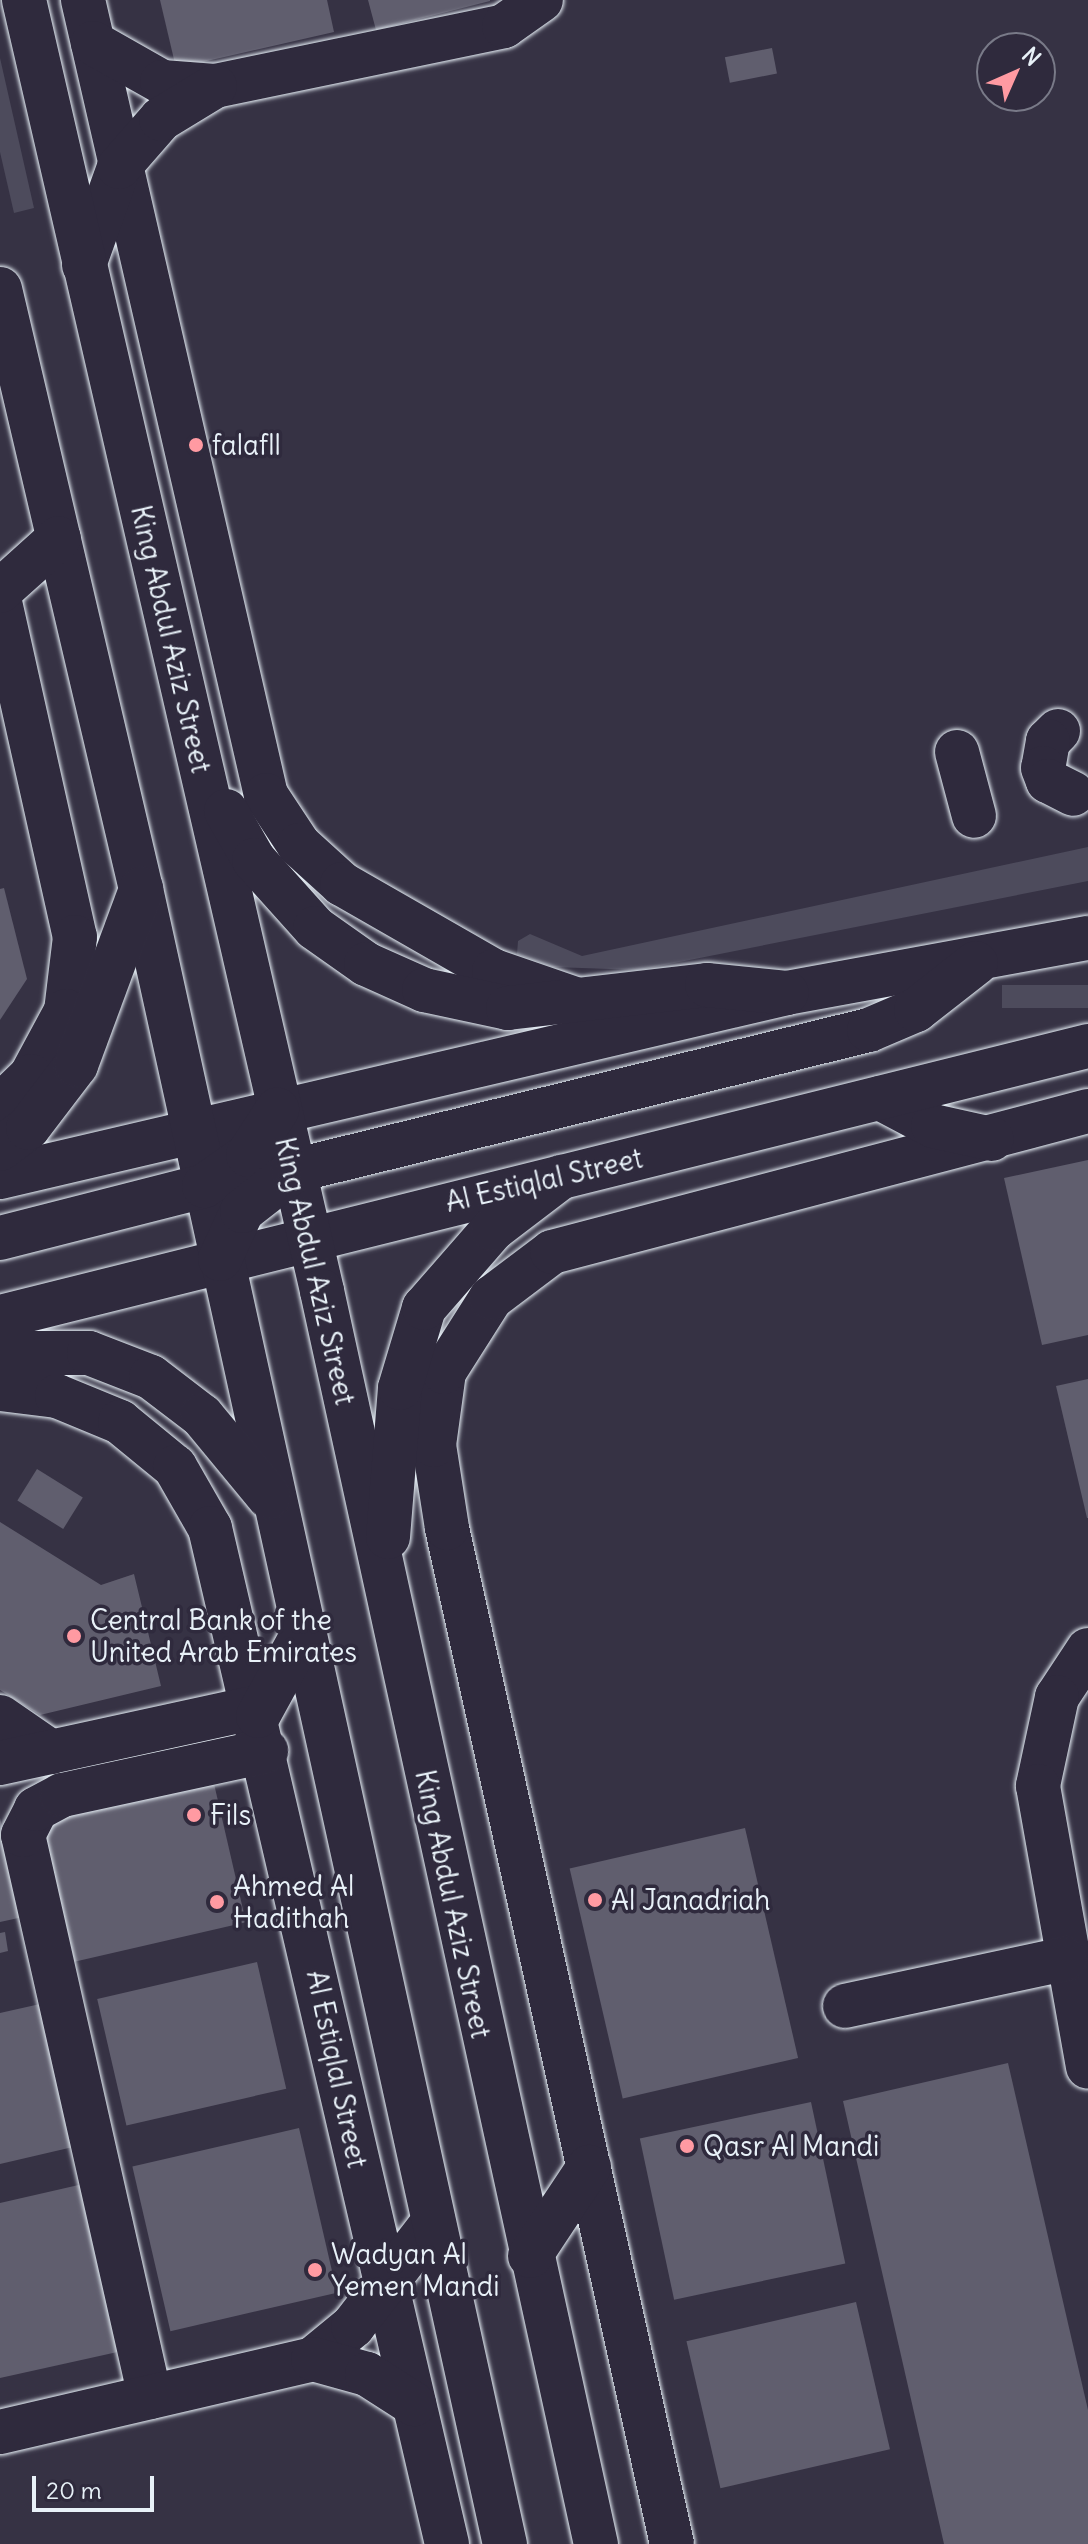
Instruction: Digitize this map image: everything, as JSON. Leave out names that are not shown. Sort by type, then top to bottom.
[{"type":"main road","name":"King Abdul Aziz Street","points":[[24,0],[308,1234],[530,2256],[596,2544]]},
{"type":"main road","name":"King Abdul Aziz Street","points":[[83,0],[256,768],[281,821],[342,884],[494,971],[581,1001]]},
{"type":"main road","points":[[93,43],[162,82],[215,86],[504,26],[541,0]]},
{"type":"main road","points":[[84,265],[119,167],[161,119],[215,86]]},
{"type":"main road","points":[[0,289],[141,889],[274,1503],[305,1630],[431,2225],[505,2544]]},
{"type":"main road","points":[[0,591],[59,538]]},
{"type":"main road","points":[[0,602],[12,698],[68,899],[74,975],[48,1048],[0,1106]]},
{"type":"main road","points":[[1058,731],[1048,741],[1043,768],[1048,781],[1073,794]]},
{"type":"main road","points":[[198,749],[254,860],[340,947],[453,999],[508,1008],[707,985],[787,993]]},
{"type":"main road","points":[[957,752],[974,816]]},
{"type":"main road","points":[[0,1149],[28,1128],[76,1065],[141,889]]},
{"type":"main road","points":[[0,1177],[787,993],[976,963],[1088,938]]},
{"type":"main road","points":[[220,1259],[242,1211],[293,1171],[869,1030],[916,1010],[976,963]]},
{"type":"main road","name":"Al Estiqlal Street","points":[[0,1317],[308,1234],[561,1177],[1088,1046]]},
{"type":"main road","points":[[880,1098],[933,1126],[992,1139]]},
{"type":"main road","points":[[0,1238],[204,1186],[248,1155],[277,1110]]},
{"type":"main road","points":[[672,2544],[440,1487],[436,1407],[463,1333],[491,1298],[552,1252],[992,1139],[1088,1111]]},
{"type":"main road","points":[[384,1591],[409,1341],[457,1267],[561,1177]]},
{"type":"main road","points":[[0,1353],[89,1353],[151,1377],[202,1416],[274,1503]]},
{"type":"main road","name":"Al Estiqlal Street","points":[[0,1389],[90,1406],[175,1467],[210,1528],[260,1725],[414,2404]]},
{"type":"main road","points":[[150,2397],[23,1835],[36,1809],[62,1795],[260,1725],[305,1630]]},
{"type":"main road","points":[[1088,1650],[1057,1697],[1038,1786],[1066,1968],[1088,2067]]},
{"type":"main road","points":[[0,1717],[51,1752]]},
{"type":"main road","points":[[0,1763],[51,1752],[260,1725]]},
{"type":"main road","points":[[845,2006],[1066,1968]]},
{"type":"main road","points":[[1066,1968],[1088,2017]]},
{"type":"main road","points":[[530,2256],[589,2167]]},
{"type":"main road","points":[[313,2359],[385,2285],[431,2225]]},
{"type":"main road","points":[[0,2432],[313,2359],[367,2374],[414,2404],[447,2544]]},
{"type":"shaded area","points":[[0,58],[34,208],[14,213],[0,152]]},
{"type":"shaded area","points":[[1088,847],[1088,881],[639,970],[553,967],[517,954],[518,941],[530,934],[582,956]]},
{"type":"shaded area","points":[[1002,985],[1088,985],[1088,1008],[1002,1008]]},
{"type":"building","points":[[160,0],[327,0],[334,32],[176,68]]},
{"type":"building","points":[[368,0],[490,0],[490,1],[376,30]]},
{"type":"building","points":[[772,48],[777,74],[730,83],[725,57]]},
{"type":"building","points":[[4,888],[27,979],[0,1020],[0,889]]},
{"type":"building","points":[[1088,1160],[1088,1335],[1042,1345],[1004,1178]]},
{"type":"building","points":[[1088,1379],[1088,1518],[1087,1518],[1056,1386]]},
{"type":"building","points":[[37,1469],[83,1498],[63,1529],[17,1500]]},
{"type":"building","name":"Central Bank of the United Arab Emirates","points":[[0,1522],[101,1585],[134,1574],[161,1686],[40,1715],[0,1690]]},
{"type":"building","points":[[212,1775],[246,1922],[74,1962],[41,1815]]},
{"type":"building","points":[[0,1818],[23,1917],[0,1922]]},
{"type":"building","points":[[745,1828],[798,2058],[623,2098],[570,1868]]},
{"type":"building","points":[[5,1932],[8,1951],[0,1953],[0,1933]]},
{"type":"building","points":[[257,1962],[286,2089],[126,2126],[97,1999]]},
{"type":"building","points":[[40,2004],[73,2147],[0,2164],[0,2013]]},
{"type":"building","points":[[1008,2063],[1088,2410],[1088,2544],[944,2544],[843,2101]]},
{"type":"building","points":[[811,2102],[845,2263],[674,2300],[640,2138]]},
{"type":"building","points":[[299,2128],[337,2293],[170,2331],[132,2166]]},
{"type":"building","points":[[83,2184],[122,2351],[0,2378],[0,2203]]},
{"type":"building","points":[[856,2302],[890,2449],[720,2488],[686,2341]]},
{"type":"place","name":"falafll","points":[[196,445]]},
{"type":"place","name":"Central Bank of the United Arab Emirates","points":[[74,1636]]},
{"type":"place","name":"Fils","points":[[194,1815]]},
{"type":"place","name":"Al Janadriah","points":[[595,1900]]},
{"type":"place","name":"Ahmed Al Hadithah","points":[[217,1902]]},
{"type":"place","name":"Qasr Al Mandi","points":[[687,2146]]},
{"type":"place","name":"Wadyan Al Yemen Mandi","points":[[315,2270]]}]
